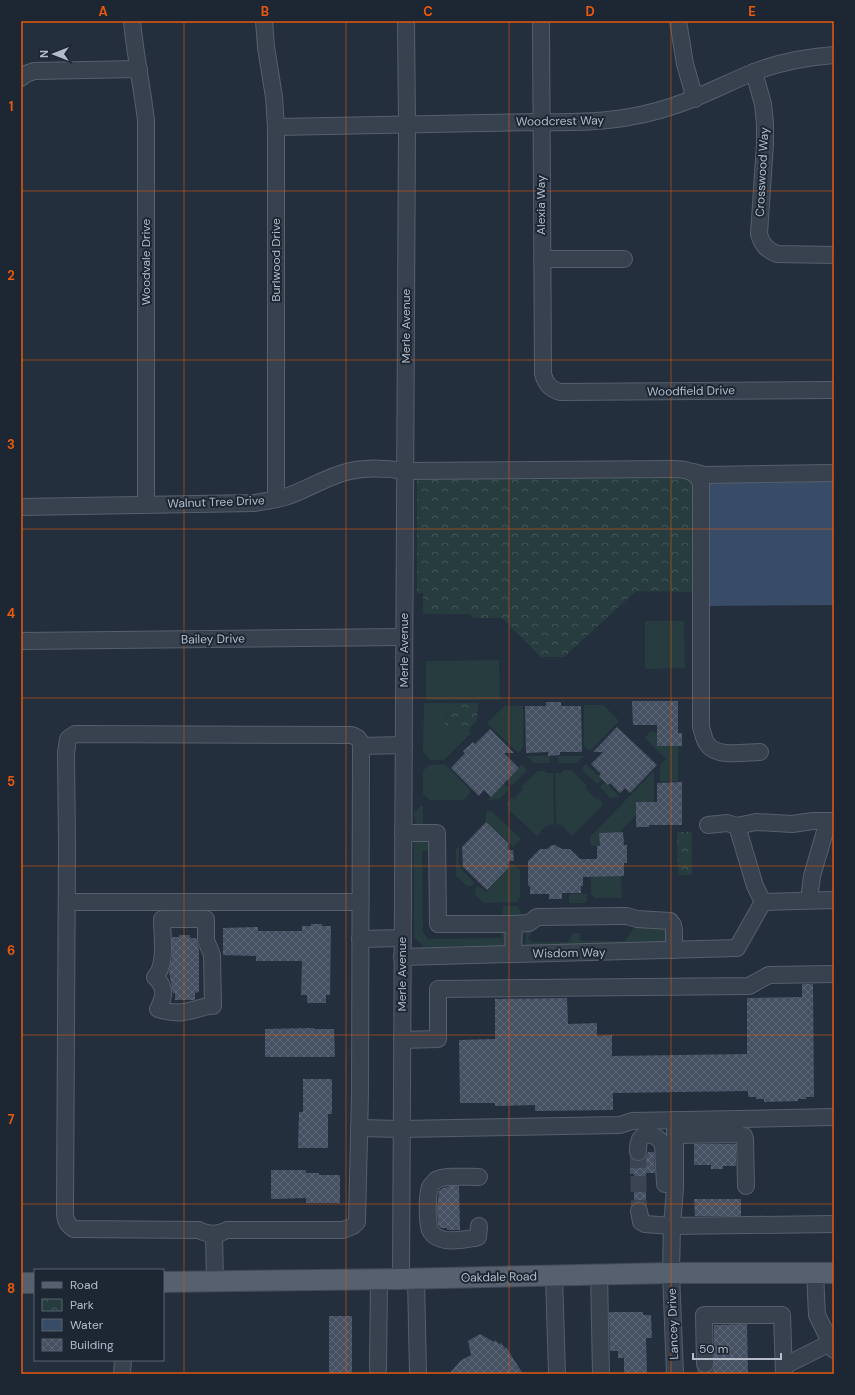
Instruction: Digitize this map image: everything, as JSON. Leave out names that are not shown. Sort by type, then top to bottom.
[{"type":"main road","name":"Oakdale Road","points":[[164,1282],[379,1280],[671,1273],[825,1273]]},
{"type":"main road","points":[[21,1283],[34,1283]]},
{"type":"street","name":"Woodvale Drive","points":[[132,21],[146,120],[146,505]]},
{"type":"street","name":"Burlwood Drive","points":[[264,21],[266,47],[274,97],[276,127],[276,499]]},
{"type":"street","name":"Merle Avenue","points":[[406,21],[407,125],[401,1129],[408,1279],[418,1374]]},
{"type":"street","name":"Alexia Way","points":[[541,21],[542,374],[549,386]]},
{"type":"street","points":[[678,21],[685,64],[695,99]]},
{"type":"street","name":"Woodcrest Way","points":[[276,127],[541,122],[575,123],[605,121],[641,115],[695,99],[754,72],[775,65],[801,59],[834,55]]},
{"type":"street","points":[[22,78],[26,74],[34,71],[139,69]]},
{"type":"street","name":"Crosswood Way","points":[[754,72],[763,104],[765,124],[759,234],[761,241],[769,251],[777,254],[834,255]]},
{"type":"street","points":[[542,259],[624,259]]},
{"type":"street","name":"Woodfield Drive","points":[[549,386],[560,392],[834,390]]},
{"type":"street","name":"Walnut Tree Drive","points":[[21,507],[255,503],[276,499],[297,492],[331,476],[351,470],[370,468],[405,470],[673,469],[705,474],[834,473]]},
{"type":"street","points":[[693,472],[699,478],[701,484],[701,727],[707,745],[713,750],[721,753],[760,752]]},
{"type":"street","name":"Bailey Drive","points":[[21,642],[404,636]]},
{"type":"street","points":[[75,734],[356,736],[360,740],[361,746],[360,902],[357,1222],[353,1226],[343,1230],[227,1230],[221,1234],[205,1234],[199,1230],[85,1230],[74,1229],[68,1226],[65,1218],[65,1210],[68,846],[66,753],[68,739],[75,734]]},
{"type":"street","points":[[361,746],[404,745]]},
{"type":"street","points":[[708,824],[727,823],[737,826],[756,822],[792,824],[831,821],[812,876],[809,900]]},
{"type":"street","points":[[737,826],[755,886],[763,902],[834,900]]},
{"type":"street","points":[[403,833],[437,833],[438,924],[521,923],[537,917],[627,916],[637,919],[670,921],[674,930],[674,950]]},
{"type":"street","points":[[67,902],[360,902]]},
{"type":"street","name":"Wisdom Way","points":[[402,957],[737,948],[763,902]]},
{"type":"street","points":[[162,919],[206,919],[206,921],[206,940],[212,955],[213,1006],[210,1005],[186,1012],[172,1012],[158,1009],[163,1001],[164,994],[160,981],[155,977],[158,974],[162,956],[162,919]]},
{"type":"street","points":[[513,954],[521,923]]},
{"type":"street","points":[[360,939],[402,938]]},
{"type":"street","points":[[402,1040],[438,1039],[438,989],[749,986],[769,976],[834,974]]},
{"type":"street","points":[[675,1127],[834,1117]]},
{"type":"street","points":[[359,1128],[401,1129],[620,1125],[632,1121],[737,1134],[744,1136],[745,1140],[746,1186]]},
{"type":"street","name":"Lancey Drive","points":[[675,1127],[671,1273],[675,1374]]},
{"type":"street","points":[[638,1152],[638,1142],[642,1137],[652,1135],[657,1136],[661,1140],[663,1146],[666,1192],[674,1199]]},
{"type":"street","points":[[479,1177],[446,1178],[435,1181],[431,1186],[429,1194],[429,1225],[435,1236],[450,1241],[478,1237],[480,1226]]},
{"type":"street","points":[[639,1211],[641,1222],[645,1224],[672,1226],[834,1224]]},
{"type":"street","points":[[214,1234],[215,1281]]},
{"type":"street","points":[[705,1364],[704,1315],[782,1315],[784,1370],[832,1346],[817,1315],[825,1273]]},
{"type":"street","points":[[599,1275],[601,1374]]},
{"type":"street","points":[[554,1276],[557,1374]]},
{"type":"street","points":[[378,1369],[379,1280]]},
{"type":"street","points":[[122,1361],[122,1374]]},
{"type":"green space","points":[[684,474],[693,480],[693,592],[636,591],[564,657],[541,657],[502,618],[472,618],[471,614],[423,614],[423,593],[417,593],[417,477]]},
{"type":"green space","points":[[645,621],[684,621],[685,668],[645,669]]},
{"type":"green space","points":[[499,660],[500,700],[426,700],[426,661]]},
{"type":"green space","points":[[424,703],[456,703],[445,719],[445,730],[468,730],[471,733],[444,760],[430,760],[423,751]]},
{"type":"green space","points":[[456,703],[478,703],[477,721],[468,730],[445,731],[445,720]]},
{"type":"green space","points":[[584,705],[603,705],[619,721],[590,751],[584,746]]},
{"type":"green space","points":[[504,706],[523,706],[523,747],[520,752],[516,751],[487,723]]},
{"type":"green space","points":[[650,731],[657,733],[678,746],[678,781],[660,781],[660,766],[666,759],[645,738]]},
{"type":"green space","points":[[526,756],[550,756],[550,763],[534,763]]},
{"type":"green space","points":[[558,756],[584,756],[576,763],[558,763]]},
{"type":"green space","points":[[445,764],[470,790],[470,793],[464,800],[430,800],[423,794],[423,771],[429,765]]},
{"type":"green space","points":[[522,764],[526,771],[512,786],[507,780]]},
{"type":"green space","points":[[586,764],[602,779],[597,784],[583,771],[583,767]]},
{"type":"green space","points":[[563,770],[571,770],[587,786],[585,788],[596,799],[598,797],[602,802],[602,806],[572,836],[563,826],[556,824],[555,773],[563,773]]},
{"type":"green space","points":[[538,771],[553,773],[554,824],[546,826],[537,836],[508,809],[507,803],[512,797],[514,799],[523,789],[521,787]]},
{"type":"green space","points":[[654,771],[654,814],[636,815],[620,832],[599,833],[600,846],[591,846],[590,837]]},
{"type":"green space","points":[[605,782],[620,797],[610,798],[600,787]]},
{"type":"green space","points":[[504,783],[509,789],[499,799],[488,800]]},
{"type":"green space","points":[[423,806],[423,826],[416,826],[414,812]]},
{"type":"green space","points":[[486,811],[491,811],[521,839],[513,847],[486,822]]},
{"type":"green space","points":[[677,832],[692,832],[692,875],[678,875]]},
{"type":"green space","points":[[414,840],[432,840],[432,851],[422,851],[423,933],[428,939],[501,938],[502,929],[505,929],[505,946],[424,947],[414,937]]},
{"type":"green space","points":[[456,848],[459,848],[459,867],[475,883],[472,886],[467,886],[456,876]]},
{"type":"green space","points":[[512,863],[520,870],[520,897],[517,902],[483,903],[475,894],[475,888],[478,886],[486,892]]},
{"type":"green space","points":[[591,864],[621,876],[622,898],[595,898],[591,894]]},
{"type":"green space","points":[[569,894],[587,894],[587,901],[584,903],[569,903]]},
{"type":"green space","points":[[503,906],[517,906],[520,910],[521,916],[503,917]]},
{"type":"green space","points":[[634,928],[661,928],[666,931],[667,944],[525,946],[526,929],[530,929],[532,931],[528,939],[533,942],[568,942],[573,933],[581,933],[579,939],[583,941],[625,941]]},
{"type":"water","points":[[834,477],[834,605],[705,606],[705,479]]},
{"type":"building","points":[[632,701],[678,701],[678,733],[682,733],[682,746],[657,746],[657,725],[633,725]]},
{"type":"building","points":[[546,702],[561,702],[561,706],[581,706],[582,752],[560,752],[560,755],[548,756],[548,752],[526,753],[525,706],[546,706]]},
{"type":"building","points":[[617,727],[657,765],[630,793],[625,788],[620,793],[610,783],[608,785],[599,776],[601,774],[591,764],[603,752],[593,752]]},
{"type":"building","points":[[490,729],[514,753],[504,753],[519,768],[491,797],[484,790],[479,796],[451,768],[465,753],[463,751],[473,742],[475,744]]},
{"type":"building","points":[[682,782],[682,825],[649,825],[649,827],[636,827],[636,802],[657,802],[657,783]]},
{"type":"building","points":[[486,822],[508,843],[508,850],[513,850],[514,861],[509,861],[508,868],[487,890],[463,867],[462,847]]},
{"type":"building","points":[[623,832],[624,845],[627,845],[627,863],[624,863],[624,876],[583,877],[581,893],[562,893],[562,899],[549,899],[549,894],[530,894],[530,886],[528,886],[528,861],[540,849],[547,849],[552,845],[555,845],[562,849],[570,849],[580,859],[597,859],[597,846],[600,846],[599,833]]},
{"type":"building","points":[[311,924],[331,926],[330,995],[326,995],[326,1003],[307,1003],[307,995],[301,995],[302,961],[256,961],[256,956],[223,955],[223,928],[258,927],[258,931],[302,931],[302,926],[311,926]]},
{"type":"building","points":[[179,935],[190,935],[190,938],[196,938],[199,949],[199,992],[195,993],[195,1000],[175,1000],[175,993],[173,993],[169,972],[172,958],[172,937],[179,937]]},
{"type":"building","points":[[802,984],[813,984],[814,1097],[798,1099],[798,1101],[764,1102],[764,1099],[748,1097],[748,1091],[613,1093],[613,1110],[535,1111],[535,1105],[495,1106],[495,1103],[460,1103],[459,1040],[495,1039],[495,999],[567,998],[568,1024],[597,1023],[597,1036],[612,1035],[612,1056],[747,1054],[747,998],[802,997]]},
{"type":"building","points":[[265,1029],[334,1029],[335,1057],[265,1057]]},
{"type":"building","points":[[303,1079],[332,1079],[332,1114],[328,1114],[328,1148],[298,1148],[299,1112],[303,1112]]},
{"type":"building","points":[[694,1144],[736,1144],[736,1166],[723,1166],[723,1169],[711,1169],[711,1165],[694,1165]]},
{"type":"building","points":[[648,1152],[654,1152],[655,1173],[646,1173],[646,1205],[642,1202],[634,1203],[634,1174],[630,1174],[630,1157],[638,1161],[642,1160],[646,1157]]},
{"type":"building","points":[[271,1170],[306,1170],[306,1173],[319,1173],[319,1175],[340,1175],[340,1203],[306,1203],[306,1198],[271,1199]]},
{"type":"building","points":[[459,1186],[460,1230],[447,1230],[447,1228],[440,1228],[438,1224],[437,1208],[439,1191],[443,1188]]},
{"type":"building","points":[[694,1199],[741,1199],[741,1216],[695,1216]]},
{"type":"building","points":[[609,1312],[643,1312],[643,1315],[651,1315],[652,1338],[646,1338],[647,1374],[624,1374],[624,1358],[618,1358],[618,1351],[610,1351]]},
{"type":"building","points":[[329,1316],[352,1316],[352,1374],[329,1374]]},
{"type":"building","points":[[747,1324],[748,1374],[698,1374],[698,1370],[706,1373],[710,1372],[713,1368],[714,1325]]},
{"type":"building","points":[[480,1334],[494,1342],[495,1340],[499,1344],[501,1343],[505,1348],[506,1347],[523,1374],[449,1374],[460,1361],[471,1355],[468,1341]]},
{"type":"tunnel","points":[[638,1152],[639,1211]]},
{"type":"tunnel","points":[[705,1364],[705,1374]]}]
